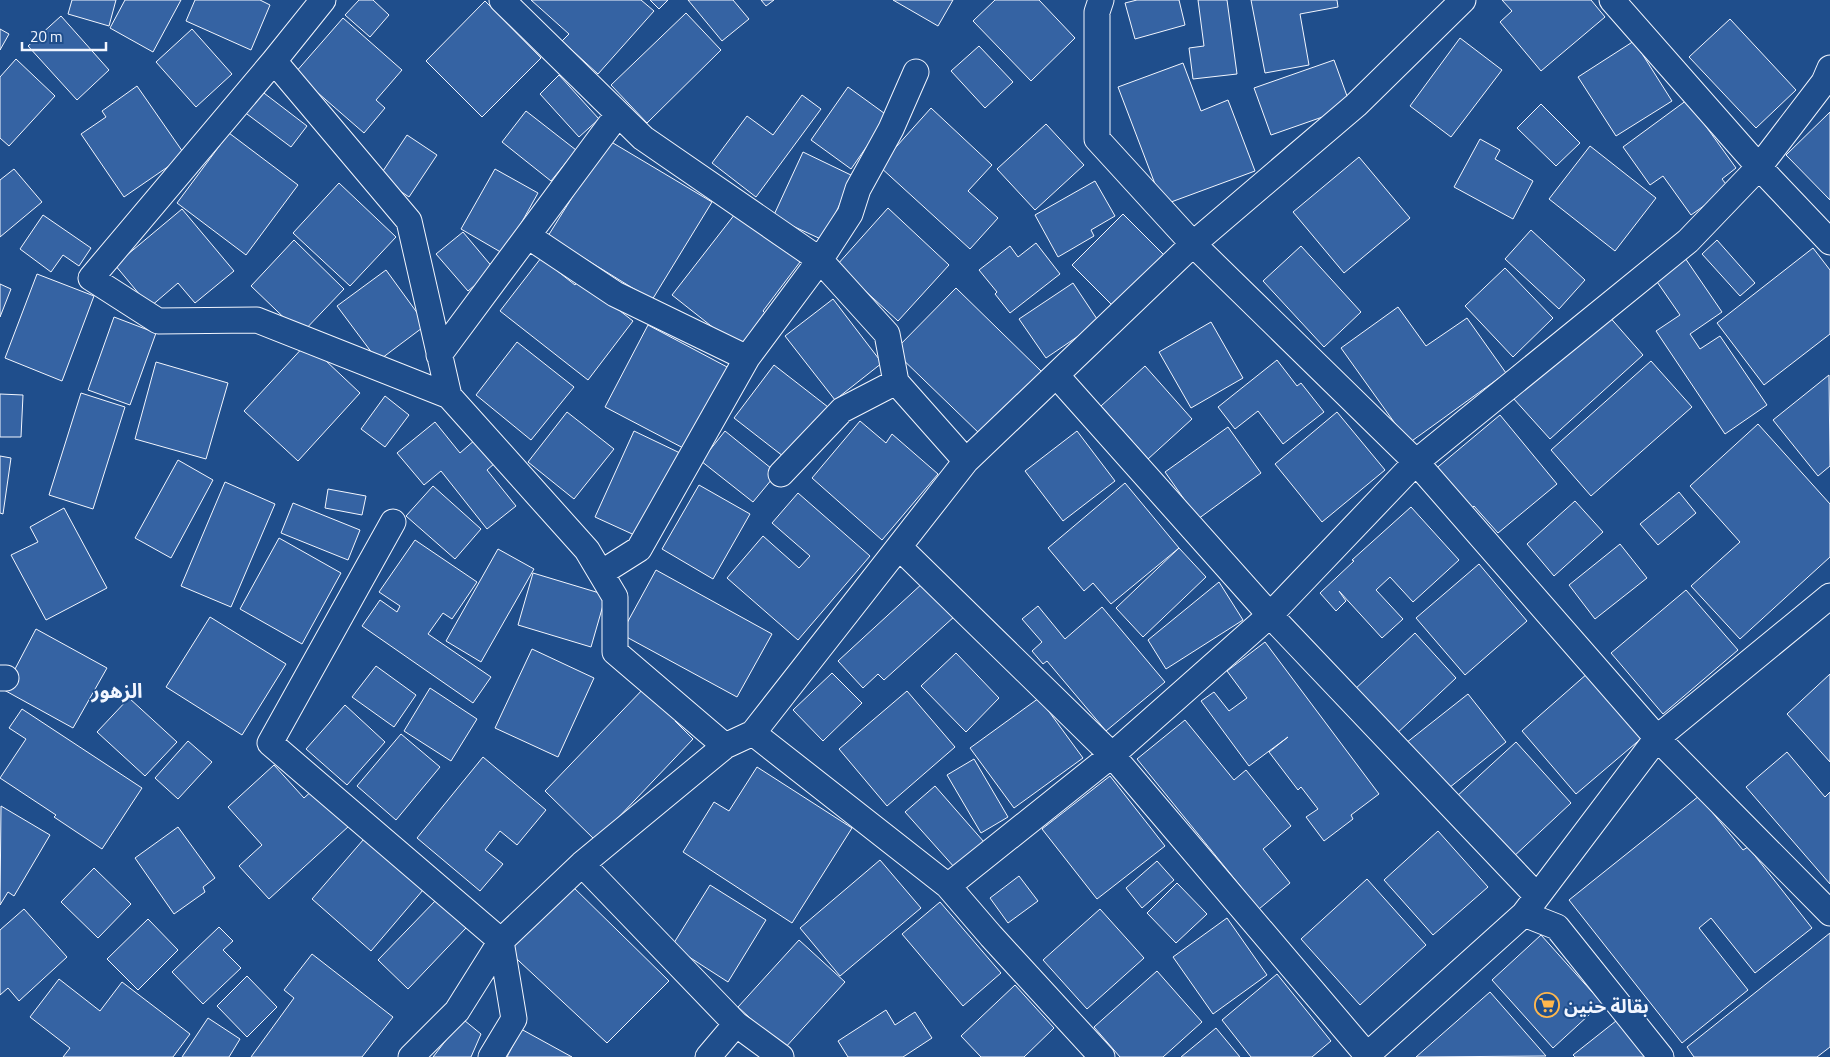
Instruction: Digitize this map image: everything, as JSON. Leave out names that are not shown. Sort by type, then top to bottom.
[{"type":"street","points":[[323,0],[274,62],[91,278],[158,321],[257,320],[449,396],[587,550],[615,597],[615,652],[725,746]]},
{"type":"street","points":[[502,0],[643,138],[820,260],[887,334],[896,382],[966,461]]},
{"type":"street","points":[[1101,0],[1097,12],[1096,139],[1193,244],[1416,462],[1657,738],[1830,913]]},
{"type":"street","points":[[411,1057],[456,1011],[501,941],[582,864],[725,746],[753,733],[966,461],[1193,244],[1356,105],[1463,0]]},
{"type":"street","points":[[1612,0],[1759,167],[1830,242]]},
{"type":"street","points":[[274,62],[409,221],[449,396]]},
{"type":"street","points":[[948,886],[1112,755],[1270,614],[1416,462],[1688,241],[1759,167],[1824,82],[1830,68]]},
{"type":"street","points":[[601,573],[639,549],[747,358],[820,260],[850,214],[858,188],[891,129],[916,72]]},
{"type":"street","points":[[439,355],[618,114]]},
{"type":"street","points":[[528,236],[615,294],[747,358]]},
{"type":"street","points":[[1056,375],[1530,905],[1557,927],[1660,1057]]},
{"type":"street","points":[[781,474],[842,410],[896,382]]},
{"type":"street","points":[[393,522],[270,743],[501,941],[514,1019],[491,1057]]},
{"type":"street","points":[[899,546],[1112,755],[1366,1056],[1530,905],[1657,738],[1830,596]]},
{"type":"street","points":[[753,733],[948,886],[991,936],[1102,1057]]},
{"type":"street","points":[[582,864],[736,1024],[781,1057]]},
{"type":"street","points":[[708,1057],[736,1024]]},
{"type":"building","points":[[72,0],[116,0],[109,26],[68,14]]},
{"type":"building","points":[[125,0],[181,0],[153,52],[110,28]]},
{"type":"building","points":[[195,0],[260,0],[270,5],[251,50],[186,21]]},
{"type":"building","points":[[359,0],[373,0],[389,15],[370,37],[345,15]]},
{"type":"building","points":[[531,0],[641,0],[654,11],[598,74],[562,41],[569,34]]},
{"type":"building","points":[[650,0],[668,0],[659,9]]},
{"type":"building","points":[[688,0],[733,0],[749,19],[722,41]]},
{"type":"building","points":[[761,0],[774,0],[766,6]]},
{"type":"building","points":[[893,0],[953,0],[938,26]]},
{"type":"building","points":[[995,0],[1039,0],[1075,38],[1031,81],[973,21]]},
{"type":"building","points":[[1137,0],[1179,0],[1185,25],[1135,39],[1125,3]]},
{"type":"building","points":[[1198,0],[1227,0],[1237,74],[1193,79],[1189,48],[1204,46]]},
{"type":"building","points":[[1251,0],[1337,0],[1338,7],[1300,14],[1309,65],[1265,73]]},
{"type":"building","points":[[1502,0],[1591,0],[1605,17],[1541,71],[1500,22],[1512,11]]},
{"type":"building","points":[[485,1],[541,58],[482,117],[426,61]]},
{"type":"building","points":[[686,13],[721,50],[647,123],[611,85]]},
{"type":"building","points":[[61,16],[109,70],[77,100],[28,46]]},
{"type":"building","points":[[343,18],[402,70],[376,100],[385,108],[364,133],[295,73]]},
{"type":"building","points":[[1730,19],[1796,90],[1756,128],[1689,57]]},
{"type":"building","points":[[0,29],[9,34],[0,50]]},
{"type":"building","points":[[192,29],[232,74],[196,107],[156,62]]},
{"type":"building","points":[[1460,38],[1502,70],[1451,137],[1410,106]]},
{"type":"building","points":[[1634,41],[1672,101],[1616,136],[1578,77]]},
{"type":"building","points":[[979,46],[1013,82],[985,108],[951,71]]},
{"type":"building","points":[[16,59],[55,96],[9,146],[0,138],[0,77]]},
{"type":"building","points":[[1334,60],[1351,107],[1271,135],[1254,88]]},
{"type":"building","points":[[1183,63],[1201,111],[1228,100],[1255,171],[1163,205],[1118,87]]},
{"type":"building","points":[[559,75],[599,119],[579,137],[540,94]]},
{"type":"building","points":[[137,86],[185,155],[124,197],[81,134],[106,117],[102,111]]},
{"type":"building","points":[[848,87],[888,116],[851,169],[811,140]]},
{"type":"building","points":[[260,90],[307,126],[291,147],[243,111]]},
{"type":"building","points":[[802,95],[821,109],[756,197],[712,163],[747,116],[773,135]]},
{"type":"building","points":[[1687,100],[1736,168],[1722,179],[1729,188],[1691,215],[1663,176],[1650,185],[1623,147]]},
{"type":"building","points":[[1541,104],[1580,143],[1556,166],[1517,128]]},
{"type":"building","points":[[931,108],[992,165],[968,191],[998,218],[970,249],[879,166]]},
{"type":"building","points":[[526,111],[576,150],[551,181],[502,142]]},
{"type":"building","points":[[1830,112],[1830,200],[1786,155]]},
{"type":"building","points":[[1046,124],[1084,165],[1035,210],[997,169]]},
{"type":"building","points":[[229,133],[298,185],[246,255],[177,203]]},
{"type":"building","points":[[407,135],[437,155],[409,197],[379,177]]},
{"type":"building","points":[[1480,139],[1500,150],[1495,159],[1533,181],[1513,219],[1454,187]]},
{"type":"building","points":[[608,140],[712,202],[652,300],[548,236]]},
{"type":"building","points":[[1590,146],[1656,198],[1615,251],[1549,199]]},
{"type":"building","points":[[803,152],[853,176],[823,240],[773,217]]},
{"type":"building","points":[[1359,157],[1410,218],[1344,273],[1293,212]]},
{"type":"building","points":[[14,169],[42,202],[0,237],[0,180]]},
{"type":"building","points":[[495,169],[538,193],[504,254],[461,229]]},
{"type":"building","points":[[1095,181],[1115,216],[1091,230],[1094,236],[1058,257],[1035,215]]},
{"type":"building","points":[[339,183],[396,237],[350,286],[293,233]]},
{"type":"building","points":[[888,208],[949,265],[898,321],[837,265]]},
{"type":"building","points":[[182,209],[234,271],[195,303],[178,283],[150,307],[115,265]]},
{"type":"building","points":[[735,214],[763,236],[765,234],[800,262],[763,311],[766,314],[739,348],[672,295]]},
{"type":"building","points":[[1123,214],[1166,257],[1115,308],[1072,265]]},
{"type":"building","points":[[43,215],[91,248],[79,266],[63,255],[51,272],[20,249]]},
{"type":"building","points":[[1531,230],[1585,280],[1559,309],[1505,259]]},
{"type":"building","points":[[463,232],[494,269],[468,291],[436,254]]},
{"type":"building","points":[[294,240],[344,289],[301,334],[251,286]]},
{"type":"building","points":[[1717,240],[1755,283],[1740,296],[1702,254]]},
{"type":"building","points":[[1036,243],[1060,274],[1010,313],[995,294],[997,292],[979,270],[1010,246],[1018,257]]},
{"type":"building","points":[[1301,246],[1361,312],[1324,347],[1263,281]]},
{"type":"building","points":[[1813,248],[1830,270],[1830,334],[1764,385],[1717,323]]},
{"type":"building","points":[[1683,255],[1722,312],[1690,334],[1700,349],[1720,336],[1767,405],[1725,434],[1656,331],[1680,315],[1653,276]]},
{"type":"building","points":[[541,258],[575,285],[579,279],[633,321],[588,380],[500,311]]},
{"type":"building","points":[[1505,268],[1553,318],[1513,357],[1465,306]]},
{"type":"building","points":[[386,270],[426,325],[378,361],[337,306]]},
{"type":"building","points":[[37,274],[94,296],[62,381],[5,358]]},
{"type":"building","points":[[1073,283],[1099,322],[1046,358],[1019,319]]},
{"type":"building","points":[[0,284],[11,289],[0,317]]},
{"type":"building","points":[[956,288],[1042,372],[981,435],[894,351]]},
{"type":"building","points":[[833,299],[882,363],[835,400],[785,336]]},
{"type":"building","points":[[1398,307],[1426,346],[1467,318],[1506,373],[1409,443],[1341,348]]},
{"type":"building","points":[[1607,314],[1643,355],[1550,439],[1513,398]]},
{"type":"building","points":[[114,317],[156,333],[130,405],[88,390]]},
{"type":"building","points":[[1211,322],[1243,378],[1191,408],[1159,352]]},
{"type":"building","points":[[648,325],[729,368],[687,450],[605,407]]},
{"type":"building","points":[[517,342],[574,387],[531,440],[476,395]]},
{"type":"building","points":[[307,343],[360,393],[298,461],[244,411]]},
{"type":"building","points":[[1277,360],[1297,386],[1301,383],[1324,412],[1283,444],[1258,411],[1235,429],[1218,407]]},
{"type":"building","points":[[1651,361],[1692,407],[1591,496],[1551,450]]},
{"type":"building","points":[[156,362],[228,383],[206,459],[135,439]]},
{"type":"building","points":[[774,365],[828,407],[788,460],[734,418]]},
{"type":"building","points":[[1145,366],[1192,419],[1148,459],[1101,406]]},
{"type":"building","points":[[1829,375],[1830,466],[1818,476],[1773,420]]},
{"type":"building","points":[[81,393],[125,407],[93,509],[49,495]]},
{"type":"building","points":[[0,394],[23,395],[21,437],[0,437]]},
{"type":"building","points":[[385,396],[409,415],[385,447],[361,429]]},
{"type":"building","points":[[567,412],[614,449],[574,499],[528,462]]},
{"type":"building","points":[[1337,412],[1385,470],[1322,522],[1275,464]]},
{"type":"building","points":[[1500,415],[1557,484],[1498,533],[1474,506],[1468,512],[1433,471]]},
{"type":"building","points":[[860,421],[886,443],[892,434],[938,474],[882,540],[812,478]]},
{"type":"building","points":[[435,422],[460,453],[476,439],[495,463],[487,470],[516,506],[487,529],[441,471],[424,485],[397,453]]},
{"type":"building","points":[[1758,424],[1830,504],[1830,557],[1740,639],[1691,586],[1740,542],[1690,486]]},
{"type":"building","points":[[1228,427],[1261,473],[1198,519],[1165,472]]},
{"type":"building","points":[[634,431],[680,453],[641,538],[595,517]]},
{"type":"building","points":[[725,431],[777,473],[753,502],[701,461]]},
{"type":"building","points":[[1077,431],[1115,481],[1063,521],[1025,471]]},
{"type":"building","points":[[0,456],[11,458],[3,514],[0,513]]},
{"type":"building","points":[[178,460],[213,480],[171,558],[135,538]]},
{"type":"building","points":[[225,482],[275,504],[231,607],[181,586]]},
{"type":"building","points":[[1125,483],[1179,548],[1111,604],[1093,583],[1084,591],[1048,548]]},
{"type":"building","points":[[699,485],[750,514],[713,579],[662,549]]},
{"type":"building","points":[[433,486],[481,529],[455,559],[406,516]]},
{"type":"building","points":[[328,489],[366,496],[362,515],[325,508]]},
{"type":"building","points":[[1679,492],[1696,513],[1658,545],[1640,524]]},
{"type":"building","points":[[798,493],[870,556],[798,640],[727,578],[763,536],[799,568],[810,556],[772,523]]},
{"type":"building","points":[[1575,501],[1603,532],[1554,576],[1527,544]]},
{"type":"building","points":[[293,503],[360,530],[348,560],[281,533]]},
{"type":"building","points":[[1411,507],[1459,560],[1413,602],[1390,577],[1376,590],[1403,619],[1382,638],[1339,591],[1346,601],[1336,611],[1320,593],[1354,561],[1352,560]]},
{"type":"building","points":[[64,508],[107,588],[46,620],[11,555],[38,542],[30,527]]},
{"type":"building","points":[[279,538],[341,573],[302,644],[240,609]]},
{"type":"building","points":[[415,540],[477,582],[452,619],[443,613],[428,634],[491,677],[473,703],[362,626],[380,600],[397,612],[400,606],[379,592]]},
{"type":"building","points":[[1620,544],[1647,578],[1595,619],[1569,585]]},
{"type":"building","points":[[1179,548],[1206,577],[1143,637],[1116,608]]},
{"type":"building","points":[[498,549],[534,569],[481,662],[446,641]]},
{"type":"building","points":[[1479,564],[1527,621],[1465,675],[1416,618]]},
{"type":"building","points":[[656,570],[772,634],[737,697],[621,634]]},
{"type":"building","points":[[533,573],[606,595],[591,647],[518,625]]},
{"type":"building","points":[[924,582],[955,616],[884,680],[878,674],[863,688],[838,661]]},
{"type":"building","points":[[1219,582],[1243,620],[1166,669],[1148,640]]},
{"type":"building","points":[[1686,590],[1738,650],[1663,714],[1611,653]]},
{"type":"building","points":[[1038,606],[1065,639],[1102,607],[1165,682],[1106,731],[1047,661],[1043,664],[1032,651],[1042,642],[1022,619]]},
{"type":"building","points":[[210,617],[286,664],[242,735],[166,687]]},
{"type":"building","points":[[36,629],[107,668],[73,728],[4,690]]},
{"type":"building","points":[[1415,633],[1456,678],[1394,736],[1353,691]]},
{"type":"building","points":[[1265,642],[1379,794],[1351,815],[1353,819],[1324,841],[1306,817],[1318,809],[1301,787],[1298,790],[1269,752],[1288,737],[1249,766],[1201,701],[1214,692],[1229,711],[1247,698],[1227,671]]},
{"type":"building","points":[[532,649],[594,678],[558,757],[495,728]]},
{"type":"building","points":[[956,653],[999,698],[966,732],[921,686]]},
{"type":"building","points":[[376,666],[416,695],[394,727],[352,697]]},
{"type":"building","points":[[832,673],[862,703],[823,741],[793,710]]},
{"type":"building","points":[[1588,673],[1643,737],[1576,794],[1522,731]]},
{"type":"building","points":[[1830,674],[1830,762],[1787,714]]},
{"type":"building","points":[[646,686],[678,718],[675,721],[693,739],[596,841],[545,791]]},
{"type":"building","points":[[430,688],[477,719],[451,761],[404,731]]},
{"type":"building","points":[[907,691],[955,747],[887,806],[839,749]]},
{"type":"building","points":[[1468,694],[1506,742],[1444,792],[1406,743]]},
{"type":"building","points":[[129,698],[177,742],[145,776],[97,732]]},
{"type":"building","points":[[1039,698],[1083,758],[1014,808],[970,748]]},
{"type":"building","points":[[345,705],[385,742],[347,785],[306,749]]},
{"type":"building","points":[[22,709],[142,788],[102,849],[54,817],[56,815],[0,778],[26,739],[9,728]]},
{"type":"building","points":[[1185,720],[1234,780],[1246,770],[1291,826],[1263,849],[1290,883],[1259,909],[1137,759]]},
{"type":"building","points":[[401,734],[440,767],[396,820],[357,786]]},
{"type":"building","points":[[188,741],[212,762],[178,799],[155,778]]},
{"type":"building","points":[[1516,742],[1571,803],[1511,859],[1455,798]]},
{"type":"building","points":[[1787,752],[1825,797],[1830,792],[1830,884],[1746,787]]},
{"type":"building","points":[[483,757],[546,810],[517,845],[500,831],[485,850],[503,864],[480,891],[417,838]]},
{"type":"building","points":[[974,759],[1008,817],[981,833],[947,775]]},
{"type":"building","points":[[274,765],[304,798],[315,788],[349,826],[269,899],[239,866],[262,845],[228,807]]},
{"type":"building","points":[[757,767],[852,828],[792,923],[683,852],[714,802],[729,811]]},
{"type":"building","points":[[1110,776],[1165,846],[1097,899],[1042,829]]},
{"type":"building","points":[[935,786],[984,842],[955,868],[905,812]]},
{"type":"building","points":[[1699,796],[1743,850],[1748,847],[1812,928],[1755,973],[1711,918],[1699,928],[1748,990],[1682,1043],[1569,900]]},
{"type":"building","points":[[1,806],[50,835],[14,896],[8,892],[0,905]]},
{"type":"building","points":[[178,827],[215,878],[203,887],[205,892],[174,914],[135,858]]},
{"type":"building","points":[[1438,831],[1488,887],[1433,935],[1384,880]]},
{"type":"building","points":[[370,832],[429,883],[371,951],[312,899]]},
{"type":"building","points":[[880,860],[921,908],[840,976],[800,928]]},
{"type":"building","points":[[1157,861],[1174,880],[1142,908],[1126,888]]},
{"type":"building","points":[[94,868],[131,904],[98,938],[61,902]]},
{"type":"building","points":[[1019,876],[1038,901],[1008,923],[990,898]]},
{"type":"building","points":[[1367,879],[1426,945],[1360,1005],[1301,939]]},
{"type":"building","points":[[569,883],[669,981],[607,1043],[505,948]]},
{"type":"building","points":[[1177,883],[1207,914],[1176,943],[1147,913]]},
{"type":"building","points":[[710,885],[766,920],[728,982],[672,946]]},
{"type":"building","points":[[437,899],[466,928],[408,989],[378,960]]},
{"type":"building","points":[[940,902],[1001,973],[963,1006],[902,934]]},
{"type":"building","points":[[24,909],[67,957],[19,1001],[8,988],[0,995],[0,930]]},
{"type":"building","points":[[1100,909],[1144,958],[1087,1009],[1043,960]]},
{"type":"building","points":[[1227,918],[1267,975],[1213,1014],[1173,957]]},
{"type":"building","points":[[148,919],[178,950],[138,990],[107,959]]},
{"type":"building","points":[[219,927],[233,941],[223,950],[241,968],[203,1004],[172,972]]},
{"type":"building","points":[[1830,933],[1830,1047],[1817,1057],[1694,1057],[1687,1047]]},
{"type":"building","points":[[1541,935],[1602,1003],[1553,1048],[1492,980]]},
{"type":"building","points":[[799,940],[845,982],[784,1049],[738,1007]]},
{"type":"building","points":[[312,954],[393,1017],[362,1057],[251,1057],[294,998],[284,990]]},
{"type":"building","points":[[1157,971],[1202,1022],[1163,1057],[1120,1057],[1094,1027]]},
{"type":"building","points":[[1277,974],[1331,1041],[1312,1057],[1251,1057],[1222,1020]]},
{"type":"building","points":[[247,976],[277,1007],[247,1037],[217,1006]]},
{"type":"building","points":[[59,979],[100,1011],[122,982],[190,1034],[173,1057],[63,1057],[70,1048],[30,1017]]},
{"type":"building","points":[[1015,985],[1054,1028],[1024,1057],[981,1057],[961,1036]]},
{"type":"building","points":[[1490,992],[1546,1056],[1416,1057]]},
{"type":"building","points":[[886,1010],[895,1025],[915,1012],[932,1038],[903,1057],[848,1057],[838,1041]]},
{"type":"building","points":[[459,1016],[481,1034],[471,1057],[433,1057],[450,1035]]},
{"type":"building","points":[[1621,1017],[1651,1057],[1575,1057],[1573,1055]]},
{"type":"building","points":[[208,1018],[240,1039],[229,1057],[182,1057]]},
{"type":"building","points":[[1216,1028],[1240,1057],[1181,1057]]},
{"type":"building","points":[[521,1029],[572,1057],[507,1057]]},
{"type":"place","name":"بقالة حنين","points":[[1547,1005]]},
{"type":"district","name":"الزهور","points":[[117,690]]}]
